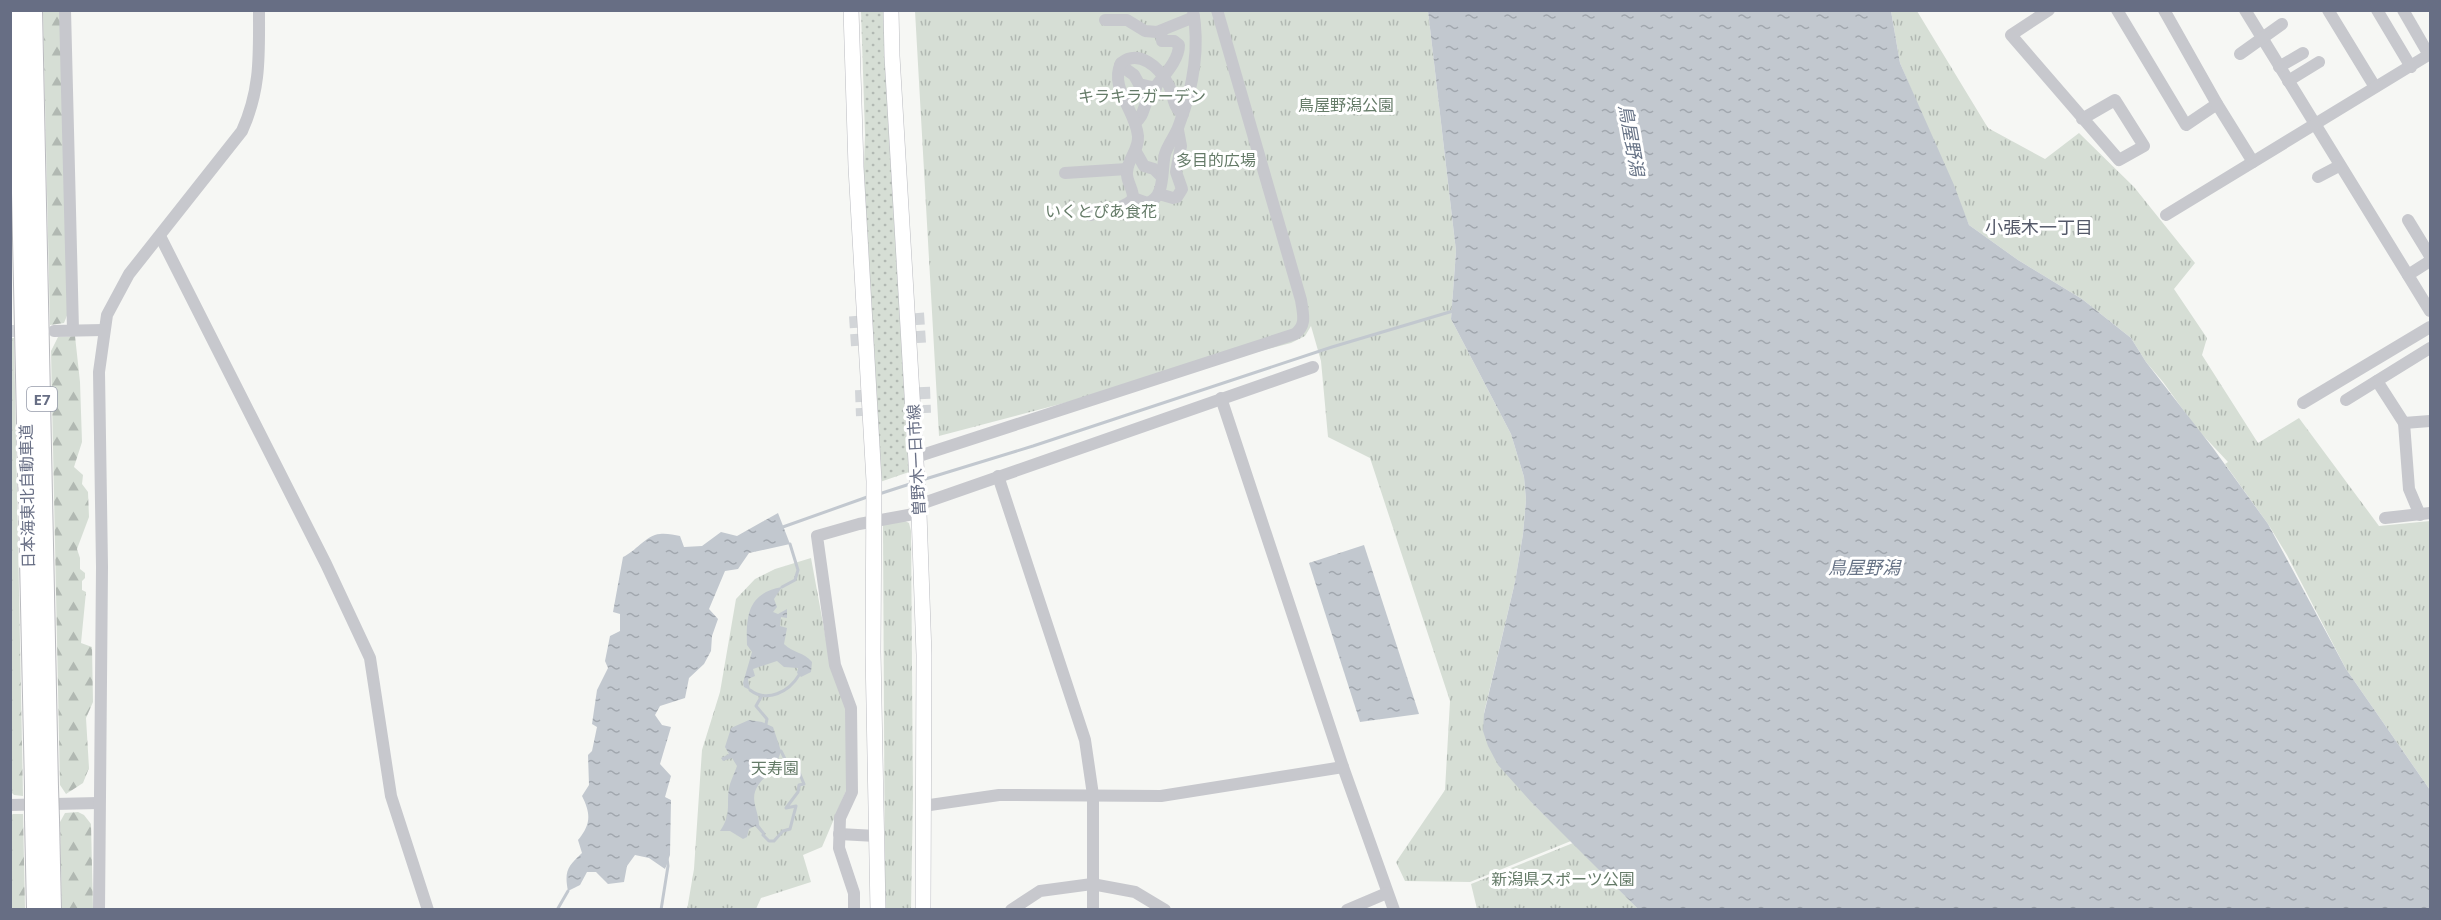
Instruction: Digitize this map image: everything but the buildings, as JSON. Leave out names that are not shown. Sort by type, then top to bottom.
[{"type":"highway","name":"日本海東北自動車道","points":[[18,10],[42,787]]},
{"type":"highway","name":"日本海東北自動車道","points":[[33,10],[42,787],[36,909]]},
{"type":"highway","name":"日本海東北自動車道","points":[[42,819],[52,909]]},
{"type":"main road","points":[[851,10],[856,167],[874,481],[873,652],[878,909]]},
{"type":"main road","points":[[852,56],[857,36],[858,10]]},
{"type":"main road","name":"曽野木一日市線","points":[[891,10],[916,462],[924,655],[923,909]]},
{"type":"street","points":[[64,10],[73,330]]},
{"type":"street","points":[[99,909],[102,567],[99,372],[103,330],[116,295],[235,142],[247,119],[259,75],[259,10]]},
{"type":"street","points":[[916,462],[1294,334],[1302,329],[1304,319],[1301,300],[1217,10]]},
{"type":"street","points":[[2049,10],[2011,35],[2082,119],[2119,160],[2144,146],[2115,100],[2082,119]]},
{"type":"street","points":[[2117,10],[2186,125],[2217,104]]},
{"type":"street","points":[[2164,10],[2253,162]]},
{"type":"street","points":[[2245,10],[2430,311]]},
{"type":"street","points":[[2328,10],[2375,87]]},
{"type":"street","points":[[2377,10],[2410,67]]},
{"type":"street","points":[[2166,215],[2430,54],[2403,10]]},
{"type":"street","points":[[1110,17],[1127,20],[1145,30],[1161,32],[1193,14],[1197,53],[1178,130],[1166,152],[1159,194],[1147,203],[1133,198]]},
{"type":"street","points":[[2240,54],[2282,24]]},
{"type":"street","points":[[1135,123],[1143,114],[1148,98],[1160,83],[1179,47],[1172,40],[1162,41],[1161,32]]},
{"type":"street","points":[[2279,67],[2303,53]]},
{"type":"street","points":[[1133,198],[1127,180],[1128,169],[1136,152],[1138,135],[1119,86],[1117,74],[1120,65],[1125,60],[1135,58],[1145,60],[1160,83],[1173,94],[1177,110],[1183,114]]},
{"type":"street","points":[[2288,81],[2319,62]]},
{"type":"street","points":[[1120,65],[1134,75],[1139,84],[1160,83]]},
{"type":"street","points":[[1159,194],[1173,198],[1177,197],[1182,189],[1176,172],[1180,146],[1178,130]]},
{"type":"street","points":[[1136,152],[1144,165],[1154,169],[1162,177]]},
{"type":"street","points":[[2318,177],[2340,166]]},
{"type":"street","points":[[1065,172],[1128,169]]},
{"type":"street","points":[[1091,215],[1103,209],[1125,205],[1133,198]]},
{"type":"street","points":[[2408,220],[2430,256]]},
{"type":"street","points":[[160,236],[326,564],[370,658],[392,796],[428,909]]},
{"type":"street","points":[[2408,275],[2430,261]]},
{"type":"street","points":[[2303,403],[2430,327]]},
{"type":"street","points":[[54,331],[103,330]]},
{"type":"street","points":[[2346,400],[2430,348]]},
{"type":"street","points":[[854,909],[854,893],[839,848],[840,818],[852,792],[851,708],[835,665],[817,536],[875,516],[918,505],[1313,367]]},
{"type":"street","points":[[2377,381],[2404,423],[2409,489],[2425,514],[2385,518]]},
{"type":"street","points":[[1221,398],[1343,767],[1394,909]]},
{"type":"street","points":[[2404,423],[2430,421]]},
{"type":"street","points":[[998,476],[1085,740],[1093,795],[1093,909]]},
{"type":"street","points":[[923,806],[999,795],[1161,796],[1343,767]]},
{"type":"street","points":[[10,805],[99,804]]},
{"type":"street","points":[[839,834],[876,836]]},
{"type":"street","points":[[1011,909],[1040,891],[1092,884],[1135,892],[1165,909]]},
{"type":"street","points":[[1347,909],[1387,893]]},
{"type":"green space","points":[[43,11],[60,11],[68,313],[64,323],[50,325]]},
{"type":"green space","points":[[861,11],[886,11],[909,472],[880,482],[863,194],[865,134]]},
{"type":"green space","points":[[915,11],[1428,11],[1456,251],[1451,319],[1511,434],[1524,477],[1526,500],[1515,582],[1484,713],[1532,803],[1571,841],[1470,882],[1405,881],[1396,862],[1445,790],[1450,701],[1370,458],[1328,437],[1321,361],[1311,326],[1305,336],[1291,343],[939,436]]},
{"type":"green space","points":[[1891,11],[1917,11],[1988,128],[2045,159],[2079,133],[2134,187],[2195,263],[2174,289],[2207,338],[2202,355],[2258,443],[2299,418],[2379,526],[2430,521],[2430,790],[2346,669],[2287,555],[2225,464],[2228,462],[2197,429],[2146,362],[2131,338],[2082,299],[2018,260],[1969,225],[1900,63]]},
{"type":"green space","points":[[75,336],[80,382],[82,442],[74,467],[83,475],[82,484],[88,492],[89,517],[77,549],[80,569],[85,573],[82,590],[86,592],[81,643],[92,647],[93,702],[86,718],[89,768],[83,783],[66,794],[60,785],[51,351],[58,337]]},
{"type":"green space","points":[[10,338],[14,338],[23,796],[14,795],[10,791]]},
{"type":"green space","points":[[903,520],[909,523],[911,531],[913,796],[911,909],[885,909],[883,525]]},
{"type":"green space","name":"天寿園","points":[[811,558],[832,672],[847,709],[849,784],[822,847],[803,855],[811,882],[761,898],[756,909],[687,910],[694,869],[702,750],[720,692],[736,599],[755,579],[775,569]]},
{"type":"green space","points":[[78,812],[84,815],[91,824],[93,909],[62,909],[60,822],[65,813]]},
{"type":"green space","points":[[23,814],[25,909],[11,909],[10,816]]},
{"type":"green space","name":"新潟県スポーツ公園","points":[[1573,843],[1638,909],[1477,909],[1471,884]]},
{"type":"water","name":"鳥屋野潟","points":[[1428,11],[1891,11],[1900,63],[1954,185],[1969,225],[2018,260],[2082,299],[2131,338],[2146,362],[2268,524],[2346,669],[2430,790],[2430,909],[1638,909],[1532,803],[1498,765],[1483,731],[1484,714],[1515,582],[1526,500],[1524,477],[1511,434],[1451,319],[1456,251]]},
{"type":"water","points":[[778,513],[790,544],[749,553],[738,569],[725,571],[709,609],[718,619],[712,636],[711,651],[704,664],[689,678],[685,698],[660,706],[655,715],[662,725],[671,727],[660,764],[671,776],[665,797],[671,800],[670,855],[665,869],[649,858],[635,855],[627,866],[624,882],[608,884],[596,872],[587,872],[580,885],[568,891],[568,869],[582,853],[578,840],[588,819],[587,808],[582,796],[589,785],[588,755],[592,751],[597,727],[592,724],[597,690],[608,668],[605,661],[610,636],[620,631],[620,614],[613,612],[623,557],[655,535],[680,536],[684,547],[702,546],[721,532],[737,536]]},
{"type":"water","points":[[1364,545],[1419,714],[1360,722],[1309,563]]},
{"type":"water","points":[[782,587],[774,599],[777,607],[773,612],[778,614],[787,609],[787,618],[781,617],[780,626],[787,628],[784,644],[812,662],[811,672],[801,677],[797,673],[798,668],[784,667],[777,661],[753,669],[755,676],[748,679],[750,690],[744,687],[743,683],[752,652],[747,645],[747,624],[751,607],[762,594]]},
{"type":"water","points":[[749,720],[773,727],[781,751],[777,763],[778,772],[763,779],[754,795],[759,825],[766,834],[763,835],[755,826],[749,829],[747,837],[743,839],[730,831],[720,831],[728,813],[730,784],[737,766],[732,758],[723,761],[721,758],[729,754],[725,747],[731,728]]},
{"type":"waterway","points":[[922,480],[1033,446],[1332,347],[1453,311]]},
{"type":"waterway","points":[[879,494],[913,483]]},
{"type":"waterway","points":[[780,528],[870,496]]},
{"type":"waterway","points":[[782,587],[795,580],[798,570],[790,544]]},
{"type":"waterway","points":[[750,690],[763,696],[777,694],[790,686],[799,675]]},
{"type":"waterway","points":[[761,697],[756,706],[767,719],[766,724]]},
{"type":"waterway","points":[[763,835],[769,841],[774,841],[783,831],[790,829],[796,806],[786,808],[798,792],[799,785],[804,784],[796,765],[787,763],[781,751]]},
{"type":"waterway","points":[[661,910],[668,866],[667,858]]},
{"type":"waterway","points":[[557,910],[568,891]]},
{"type":"tunnel","points":[[918,313],[920,343]]},
{"type":"tunnel","points":[[855,316],[857,346]]},
{"type":"tunnel","points":[[10,331],[32,331]]},
{"type":"tunnel","points":[[924,387],[925,413]]},
{"type":"tunnel","points":[[861,390],[862,416]]},
{"type":"district","name":"小張木一丁目","points":[[2039,227]]},
{"type":"park label","name":"キラキラガーデン","points":[[1142,96]]},
{"type":"park label","name":"鳥屋野潟公園","points":[[1346,105]]},
{"type":"park label","name":"多目的広場","points":[[1216,160]]},
{"type":"park label","name":"いくとぴあ食花","points":[[1101,211]]}]
